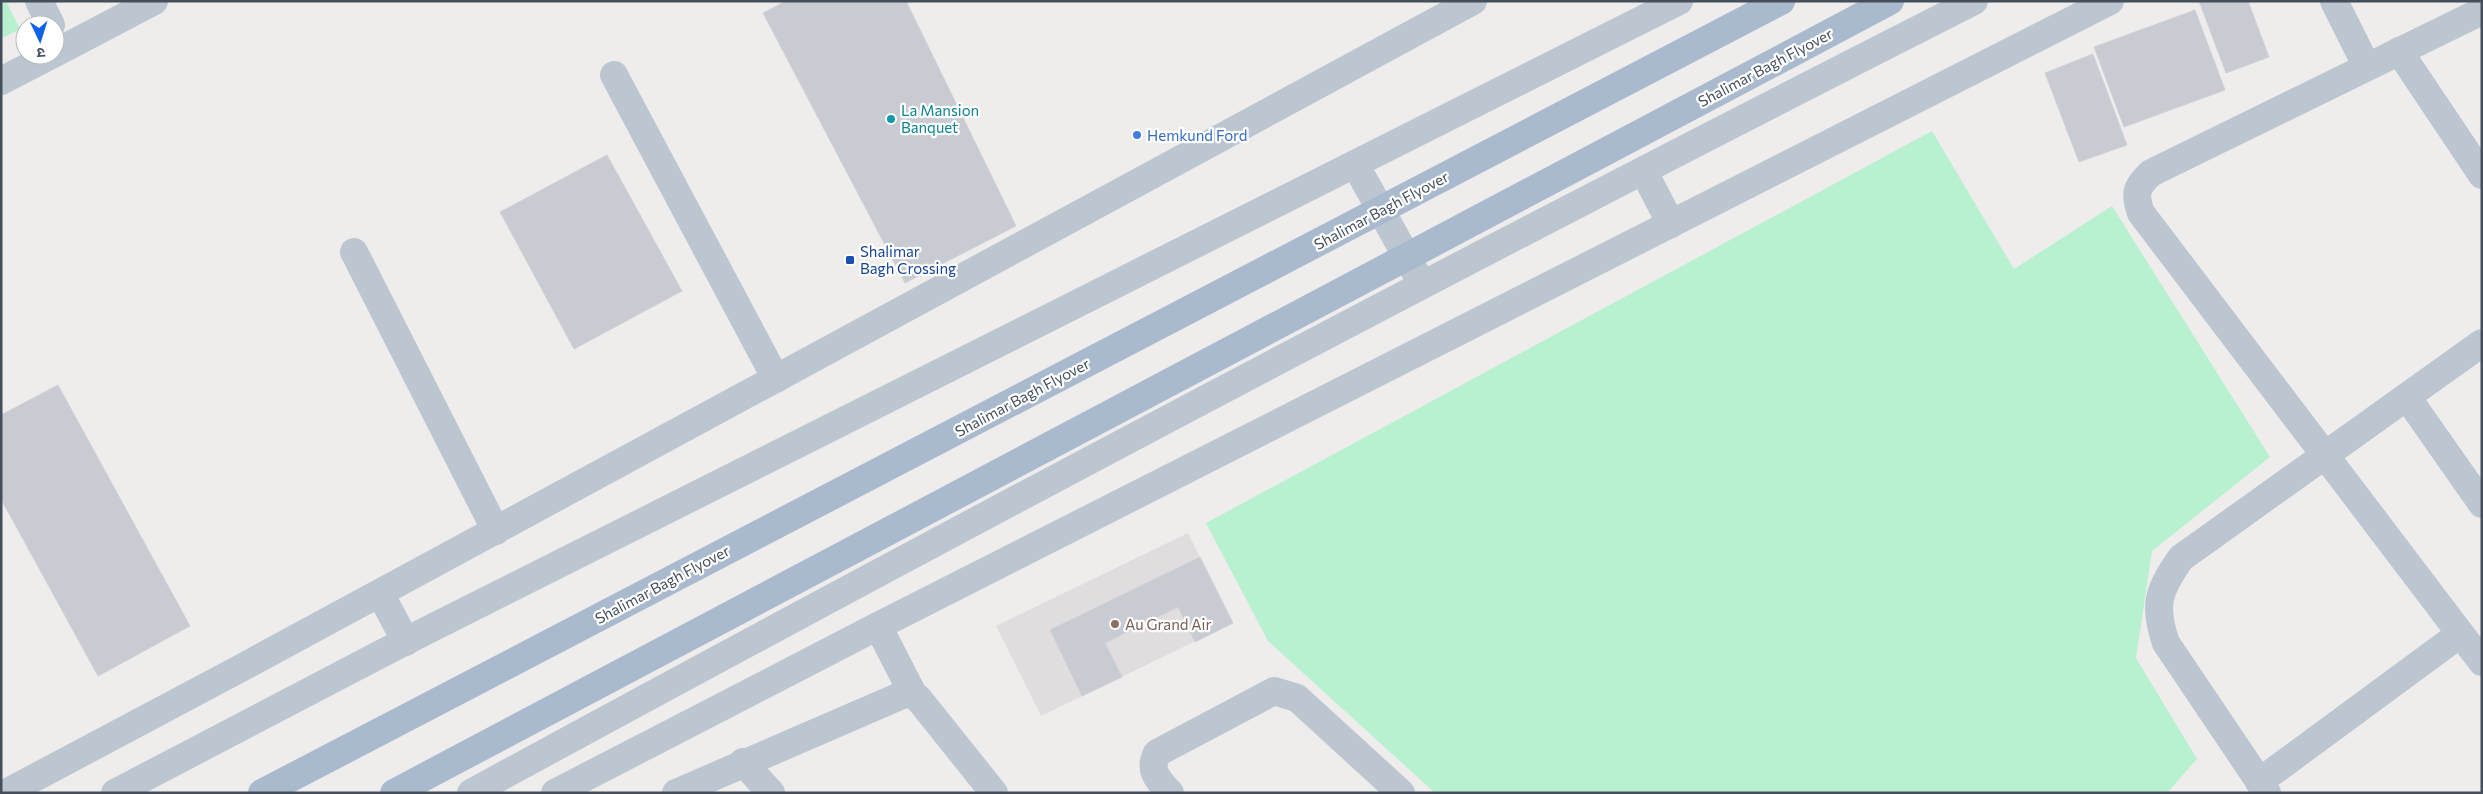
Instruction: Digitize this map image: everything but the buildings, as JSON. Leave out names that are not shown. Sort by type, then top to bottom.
[{"type":"main road","name":"Shalimar Bagh Flyover","points":[[262,793],[1781,1]]},
{"type":"main road","name":"Shalimar Bagh Flyover","points":[[394,793],[1890,1]]},
{"type":"street","points":[[39,1],[44,15]]},
{"type":"street","points":[[65,39],[154,1]]},
{"type":"street","points":[[6,793],[496,531],[1473,1]]},
{"type":"street","points":[[1625,29],[1638,1]]},
{"type":"street","points":[[115,793],[406,642],[1679,1]]},
{"type":"street","points":[[471,793],[714,661],[1422,285],[1974,1]]},
{"type":"street","points":[[555,793],[878,626],[2110,1]]},
{"type":"street","points":[[2334,1],[2367,67]]},
{"type":"street","points":[[2482,11],[2151,173],[2139,184],[2136,199],[2141,213],[2482,662]]},
{"type":"street","points":[[2399,51],[2482,175]]},
{"type":"street","points":[[1,81],[24,65]]},
{"type":"street","points":[[614,74],[776,379]]},
{"type":"street","points":[[1355,164],[1422,285]]},
{"type":"street","points":[[1644,172],[1671,224]]},
{"type":"street","points":[[354,252],[496,531]]},
{"type":"street","points":[[2460,634],[2263,787],[2166,643],[2158,620],[2160,598],[2168,577],[2181,558],[2482,343]]},
{"type":"street","points":[[2407,397],[2482,504]]},
{"type":"street","points":[[380,593],[406,642]]},
{"type":"street","points":[[878,626],[913,694],[994,793]]},
{"type":"street","points":[[1170,793],[1153,770],[1153,762],[1157,753],[1274,691],[1297,698],[1401,793]]},
{"type":"street","points":[[676,793],[717,784],[743,762],[900,694],[913,694]]},
{"type":"street","points":[[743,762],[771,793]]},
{"type":"shaded area","name":"Au Grand Air","points":[[1188,533],[1233,623],[1041,716],[996,626]]},
{"type":"green space","points":[[1,1],[6,1],[15,19],[15,32],[1,39]]},
{"type":"green space","points":[[1932,131],[2014,269],[2112,206],[2270,457],[2152,551],[2136,658],[2197,759],[2167,793],[1435,793],[1268,641],[1206,523]]},
{"type":"place","name":"La Mansion Banquet","points":[[891,119]]},
{"type":"place","name":"Hemkund Ford","points":[[1137,135]]},
{"type":"place","name":"Shalimar Bagh Crossing","points":[[850,260]]},
{"type":"place","name":"Au Grand Air","points":[[1115,624]]}]
